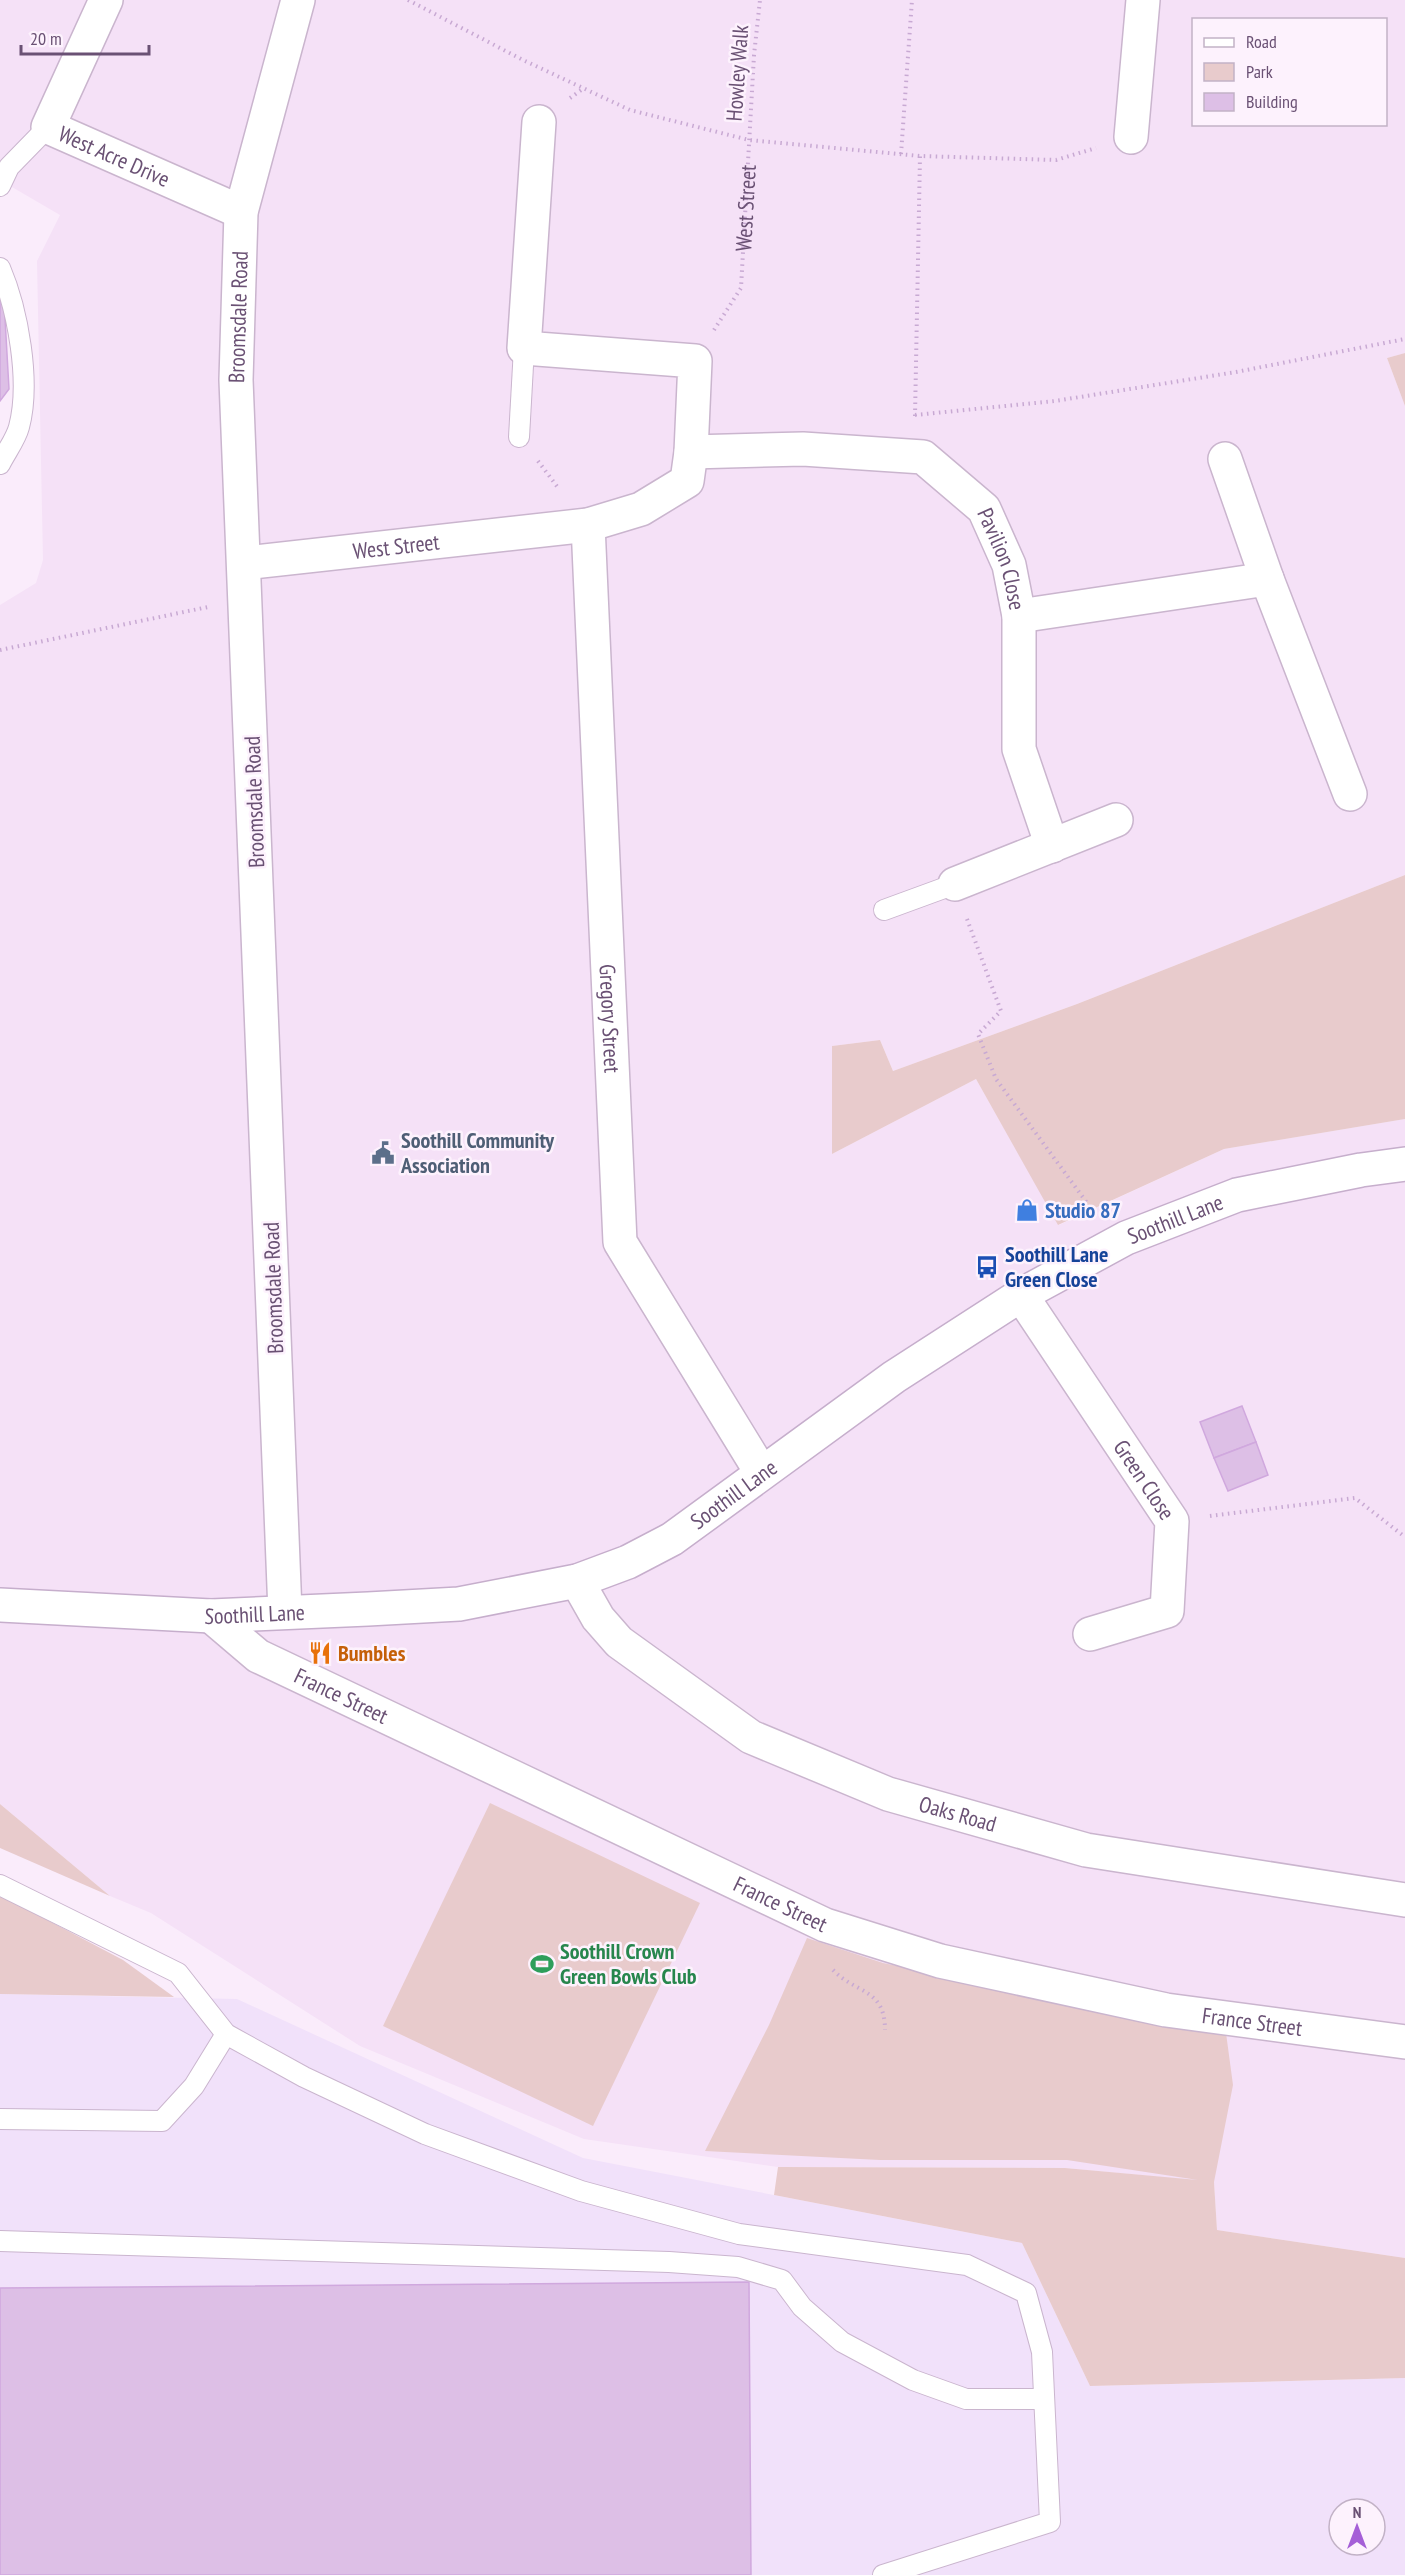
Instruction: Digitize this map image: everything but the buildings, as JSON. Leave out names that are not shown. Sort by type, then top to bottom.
[{"type":"street","name":"West Acre Drive","points":[[106,0],[48,128],[242,212]]},
{"type":"street","name":"Broomsdale Road","points":[[285,1612],[236,380],[242,212],[298,0]]},
{"type":"street","points":[[1131,137],[1143,0]]},
{"type":"street","points":[[539,123],[524,348],[695,361]]},
{"type":"street","name":"West Street","points":[[245,563],[588,525],[641,509],[687,481],[691,452],[695,361]]},
{"type":"street","name":"Pavilion Close","points":[[691,452],[803,450],[923,457],[984,509],[1009,565],[1019,616],[1019,749],[1052,846]]},
{"type":"street","points":[[1225,459],[1267,579],[1350,794]]},
{"type":"street","name":"Gregory Street","points":[[588,525],[620,1242],[761,1472]]},
{"type":"street","points":[[1019,616],[1267,579]]},
{"type":"street","points":[[955,884],[1116,820]]},
{"type":"street","name":"Soothill Lane","points":[[0,1605],[212,1616],[459,1604],[578,1581],[628,1562],[672,1539],[894,1377],[1021,1295],[1117,1243],[1237,1195],[1361,1170],[1405,1164]]},
{"type":"street","name":"Green Close","points":[[1021,1295],[1172,1521],[1167,1611],[1090,1634]]},
{"type":"street","name":"Oaks Road","points":[[578,1581],[598,1618],[619,1642],[751,1737],[888,1794],[1086,1850],[1405,1900]]},
{"type":"street","name":"France Street","points":[[212,1616],[258,1656],[825,1925],[940,1961],[1166,2010],[1405,2042]]},
{"type":"lane","points":[[0,186],[9,167],[48,128]]},
{"type":"lane","points":[[0,268],[12,296],[25,385],[19,428],[0,464]]},
{"type":"lane","points":[[519,437],[524,348]]},
{"type":"lane","points":[[884,910],[955,884]]},
{"type":"lane","points":[[0,1885],[178,1972],[226,2034],[304,2077],[425,2134],[581,2191],[739,2234],[967,2265],[1026,2293],[1042,2352],[1050,2522],[883,2575]]},
{"type":"lane","points":[[0,2119],[162,2121],[194,2086],[226,2034]]},
{"type":"lane","points":[[0,2241],[669,2262],[738,2267],[782,2280],[802,2307],[842,2342],[913,2380],[966,2399],[1044,2398]]},
{"type":"path","points":[[408,0],[523,60],[630,110],[749,140],[920,156],[1056,160],[1131,137]]},
{"type":"path","name":"Howley Walk","points":[[749,148],[760,0]]},
{"type":"path","points":[[901,154],[912,0]]},
{"type":"path","name":"West Street","points":[[695,361],[741,288],[749,148]]},
{"type":"path","points":[[914,456],[920,156]]},
{"type":"path","points":[[915,415],[1055,401],[1236,372],[1405,339]]},
{"type":"path","points":[[519,437],[588,525]]},
{"type":"path","points":[[0,650],[208,607],[245,563]]},
{"type":"path","points":[[955,884],[1001,1011],[978,1034],[996,1078],[1117,1243]]},
{"type":"path","points":[[1172,1521],[1355,1498],[1405,1537]]},
{"type":"path","points":[[826,1962],[839,1976],[865,1991],[881,2005],[885,2016],[885,2030]]},
{"type":"shaded area","points":[[0,0],[1405,0],[1405,353],[1387,358],[1405,406],[1405,875],[1077,1004],[893,1071],[880,1040],[832,1046],[832,1154],[976,1079],[1059,1225],[1224,1149],[1405,1119],[1405,2258],[1217,2230],[1214,2182],[1065,2168],[778,2167],[584,2139],[360,2046],[151,1913],[110,1896],[0,1804],[0,605],[36,583],[43,560],[37,261],[60,215],[0,180]]},
{"type":"shaded area","points":[[0,1994],[237,1999],[583,2158],[1022,2243],[1090,2386],[1405,2378],[1405,2575],[0,2575]]},
{"type":"green space","points":[[1405,353],[1405,406],[1387,358]]},
{"type":"green space","points":[[1405,875],[1405,1119],[1224,1149],[1058,1225],[976,1079],[832,1154],[832,1046],[880,1040],[893,1071],[1077,1004]]},
{"type":"green space","name":"Soothill Crown Green Bowls Club","points":[[490,1803],[700,1903],[593,2126],[383,2026]]},
{"type":"green space","points":[[0,1804],[110,1896],[0,1848]]},
{"type":"green space","points":[[0,1895],[123,1960],[174,1997],[0,1994]]},
{"type":"green space","points":[[807,1938],[883,1963],[1226,2033],[1233,2085],[1214,2182],[1217,2230],[1405,2258],[1405,2378],[1090,2386],[1022,2243],[774,2195],[778,2167],[1065,2168],[1198,2180],[1067,2160],[880,2160],[705,2151],[769,2025]]},
{"type":"place","name":"Soothill Community Association","points":[[383,1153]]},
{"type":"place","name":"Studio 87","points":[[1027,1210]]},
{"type":"place","name":"Soothill Lane Green Close","points":[[987,1267]]},
{"type":"place","name":"Bumbles","points":[[320,1653]]},
{"type":"place","name":"Soothill Crown Green Bowls Club","points":[[542,1964]]}]
